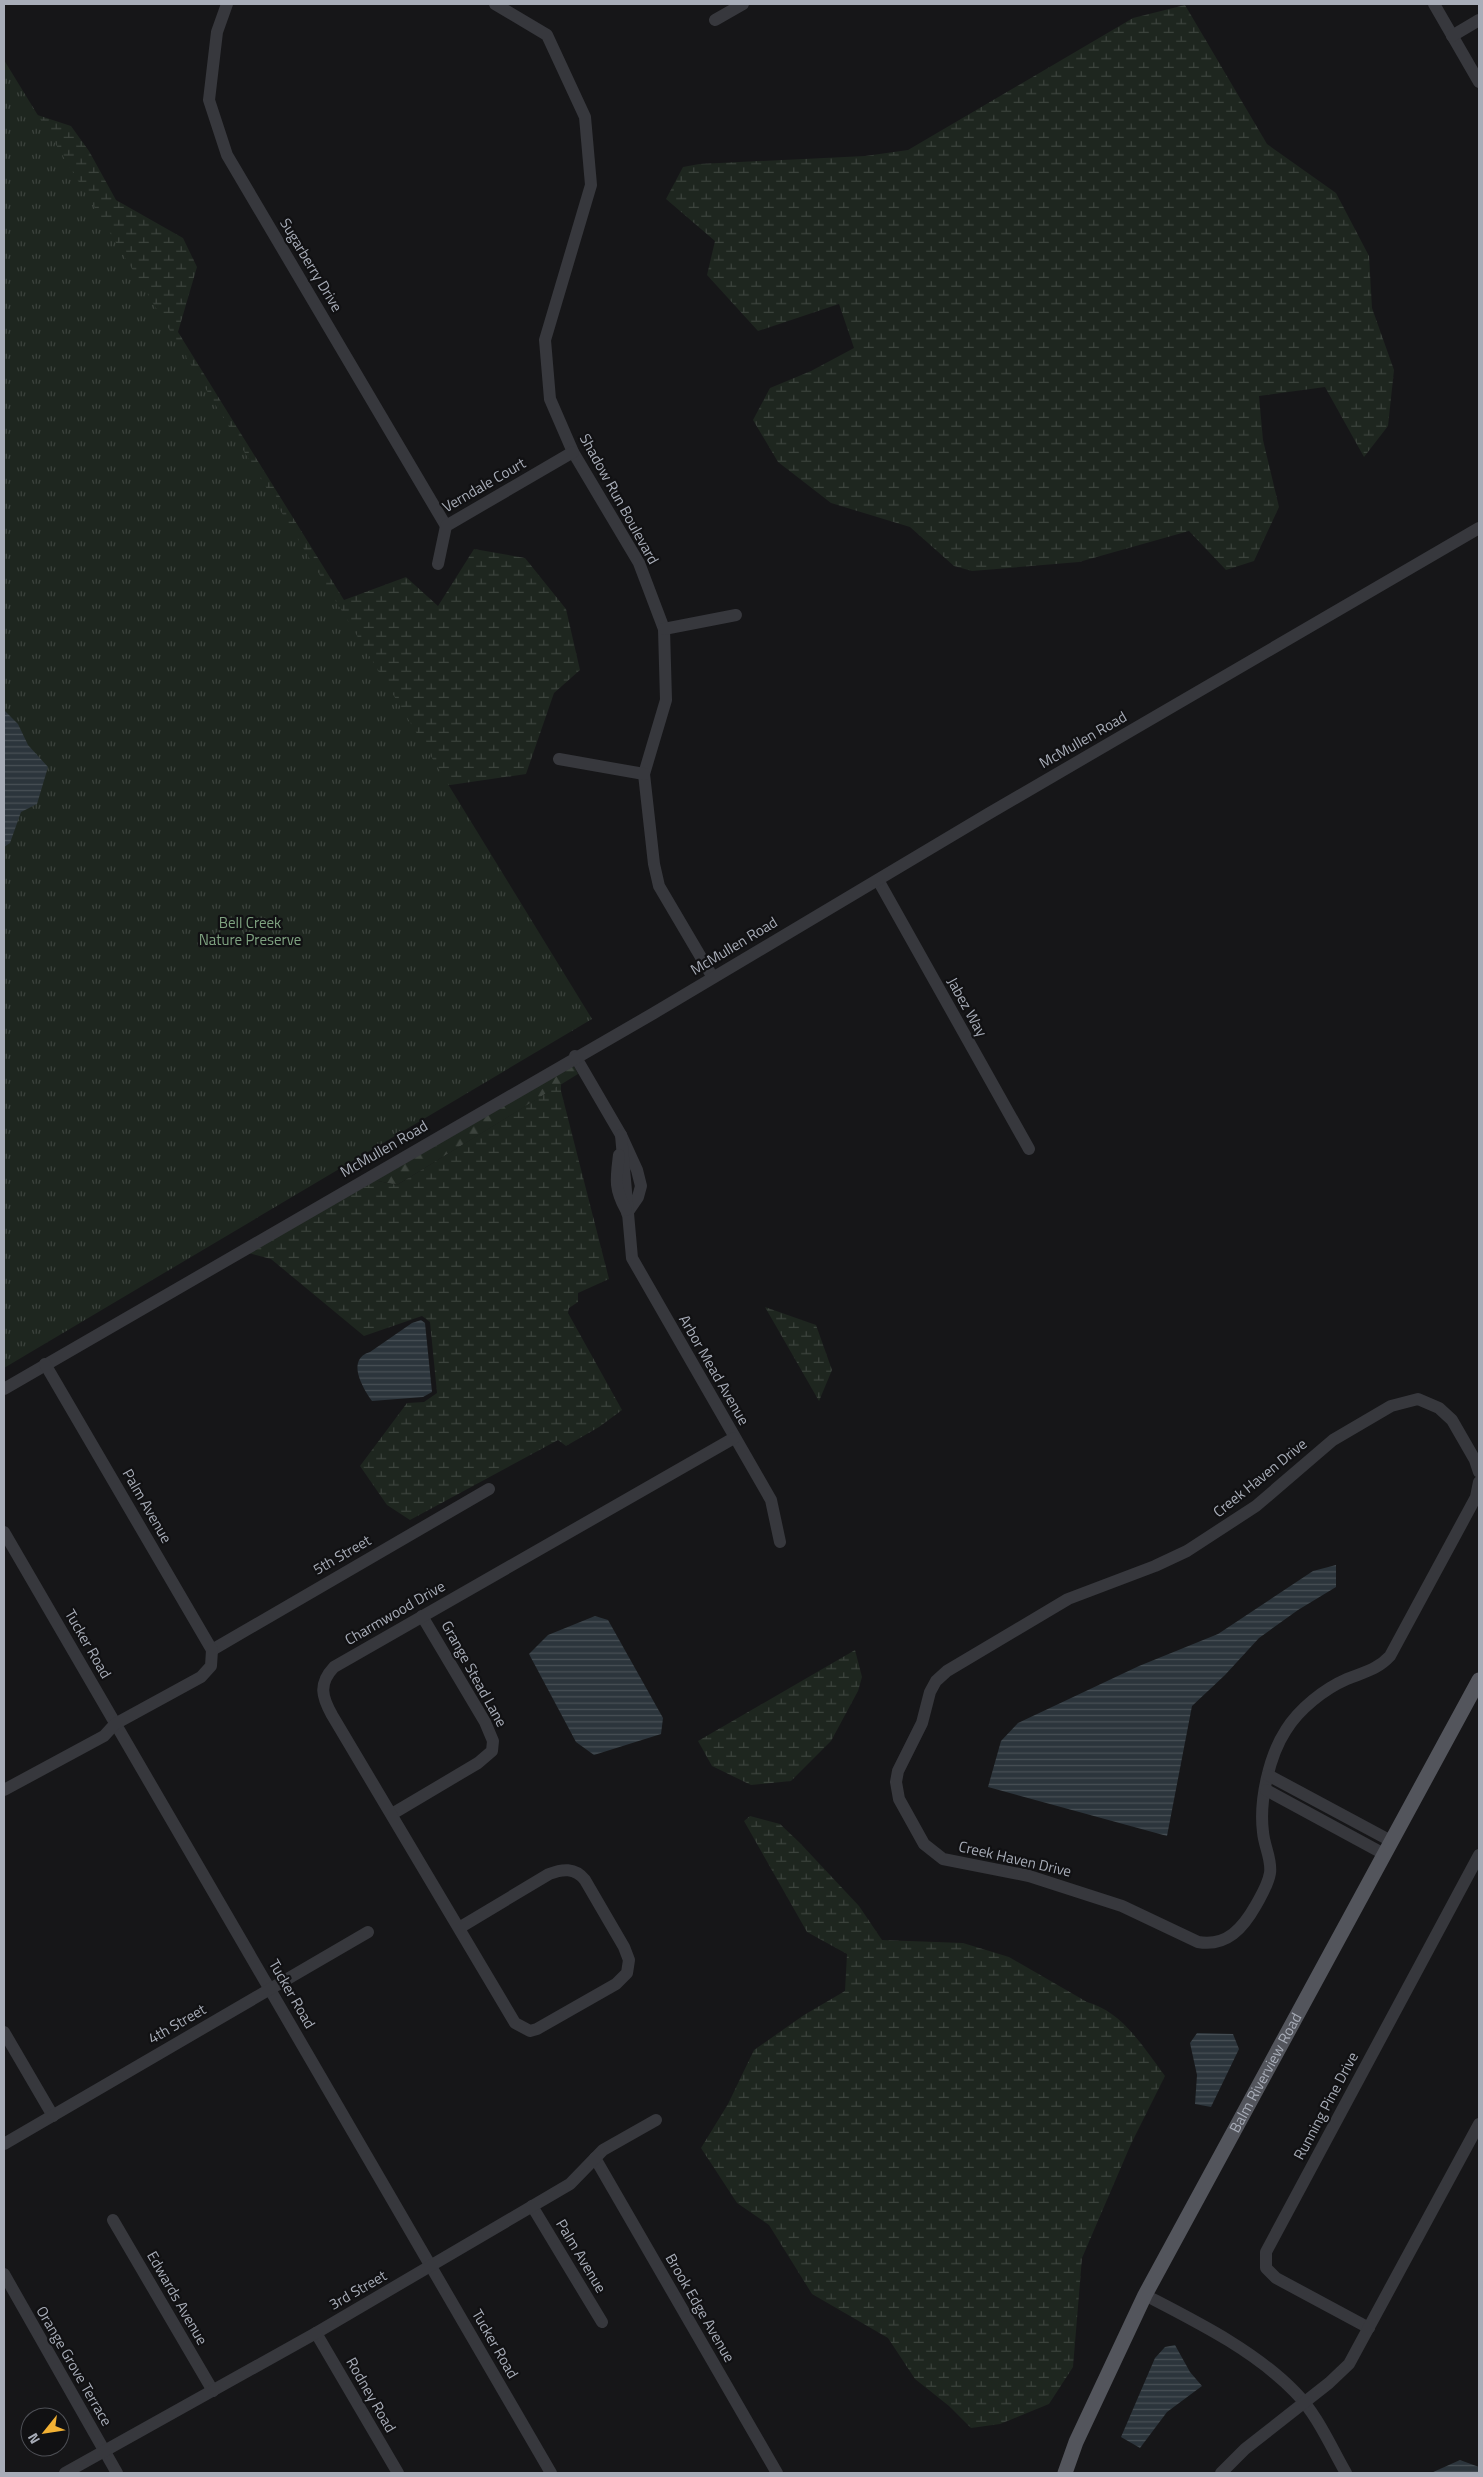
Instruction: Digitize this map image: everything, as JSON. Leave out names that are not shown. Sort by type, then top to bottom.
[{"type":"main road","name":"Balm Riverview Road","points":[[1065,2473],[1076,2442],[1145,2295],[1479,1680]]},
{"type":"street","name":"Sugarberry Drive","points":[[227,4],[216,32],[208,100],[227,155],[446,526]]},
{"type":"street","name":"Shadow Run Boulevard","points":[[495,4],[547,35],[585,117],[591,185],[545,340],[550,399],[573,452],[639,563],[664,629],[666,700],[644,774],[654,864],[659,886],[712,976]]},
{"type":"street","points":[[715,20],[744,4]]},
{"type":"street","points":[[1434,4],[1479,82]]},
{"type":"street","points":[[1452,36],[1479,20]]},
{"type":"street","name":"Verndale Court","points":[[438,564],[446,526],[573,452]]},
{"type":"street","name":"McMullen Road","points":[[4,1389],[575,1056],[654,1013],[712,976],[1479,528]]},
{"type":"street","points":[[664,629],[736,615]]},
{"type":"street","points":[[559,760],[644,774]]},
{"type":"street","name":"Jabez Way","points":[[878,880],[1029,1149]]},
{"type":"street","points":[[575,1056],[621,1135],[638,1170],[641,1186],[638,1197],[628,1213]]},
{"type":"street","name":"Arbor Mead Avenue","points":[[621,1135],[616,1178],[618,1195],[628,1213],[630,1249],[636,1268],[771,1500],[780,1542]]},
{"type":"street","name":"Palm Avenue","points":[[45,1364],[212,1650]]},
{"type":"street","name":"Creek Haven Drive","points":[[1479,1472],[1475,1460],[1452,1420],[1439,1408],[1418,1399],[1391,1406],[1333,1440],[1256,1506],[1187,1551],[1155,1566],[1068,1599],[947,1671],[936,1681],[930,1692],[922,1723],[898,1771],[896,1782],[899,1800],[924,1844],[943,1859],[1055,1883],[1122,1906],[1186,1938],[1207,1944],[1220,1942],[1233,1936],[1241,1929],[1267,1885],[1270,1864],[1262,1828],[1270,1762],[1277,1746],[1296,1716],[1328,1689],[1374,1670],[1390,1656],[1476,1497],[1479,1482]]},
{"type":"street","name":"Charmwood Drive","points":[[459,1928],[549,1874],[561,1870],[571,1870],[578,1873],[585,1880],[624,1946],[628,1960],[627,1973],[616,1984],[544,2025],[530,2031],[522,2028],[510,2016],[324,1700],[322,1691],[323,1681],[334,1667],[734,1438]]},
{"type":"street","name":"5th Street","points":[[212,1650],[489,1489]]},
{"type":"street","name":"Tucker Road","points":[[4,1532],[551,2473]]},
{"type":"street","name":"Grange Stead Lane","points":[[392,1814],[478,1763],[492,1751],[493,1741],[486,1722],[422,1616]]},
{"type":"street","points":[[5,1786],[104,1736],[115,1724],[200,1677],[211,1666],[212,1650]]},
{"type":"street","points":[[1268,1775],[1388,1848]]},
{"type":"street","points":[[1266,1790],[1388,1848]]},
{"type":"street","name":"Running Pine Drive","points":[[1369,2328],[1276,2278],[1266,2268],[1266,2252],[1479,1855]]},
{"type":"street","name":"4th Street","points":[[4,2144],[368,1932]]},
{"type":"street","points":[[4,2032],[53,2116]]},
{"type":"street","name":"3rd Street","points":[[65,2473],[316,2333],[570,2184],[594,2158],[613,2144],[656,2120]]},
{"type":"street","points":[[1221,2473],[1245,2449],[1304,2404],[1348,2364],[1479,2124]]},
{"type":"street","name":"Brook Edge Avenue","points":[[594,2158],[777,2473]]},
{"type":"street","name":"Palm Avenue","points":[[532,2206],[602,2322]]},
{"type":"street","name":"Edwards Avenue","points":[[114,2220],[213,2391]]},
{"type":"street","name":"Orange Grove Terrace","points":[[4,2274],[117,2473]]},
{"type":"street","points":[[1145,2295],[1203,2325],[1255,2359],[1296,2392],[1346,2473]]},
{"type":"street","name":"Rodney Road","points":[[316,2333],[398,2473]]},
{"type":"green space","points":[[1185,5],[1267,144],[1336,193],[1369,256],[1372,308],[1394,370],[1388,426],[1364,457],[1325,387],[1259,396],[1263,440],[1279,507],[1254,561],[1226,570],[1189,531],[1079,562],[972,571],[954,566],[910,527],[831,503],[778,462],[753,420],[770,388],[811,371],[854,348],[839,304],[758,331],[707,275],[715,241],[666,199],[683,167],[699,164],[865,156],[908,150],[1133,18]]},
{"type":"green space","name":"Bell Creek Nature Preserve","points":[[4,60],[592,1019],[4,1368]]},
{"type":"green space","points":[[4,104],[71,126],[89,151],[116,200],[183,238],[197,267],[178,332],[344,600],[406,577],[438,606],[474,549],[525,558],[566,609],[580,670],[554,693],[526,774],[430,788]]},
{"type":"green space","points":[[573,1064],[578,1074],[397,1185],[373,1180]]},
{"type":"green space","points":[[561,1084],[561,1091],[609,1279],[578,1293],[578,1302],[569,1308],[568,1313],[622,1410],[599,1427],[566,1446],[558,1440],[410,1520],[387,1505],[360,1466],[407,1403],[424,1402],[437,1393],[430,1322],[422,1316],[364,1336],[271,1259],[248,1253],[373,1180],[397,1185]]},
{"type":"green space","points":[[765,1307],[816,1325],[832,1370],[819,1401]]},
{"type":"green space","points":[[855,1650],[862,1677],[858,1691],[831,1741],[791,1781],[751,1785],[712,1766],[698,1741]]},
{"type":"green space","points":[[750,1816],[780,1824],[859,1906],[882,1940],[963,1943],[1009,1957],[1087,2002],[1100,2007],[1122,2022],[1141,2043],[1165,2076],[1131,2144],[1082,2258],[1073,2367],[1049,2404],[1000,2424],[971,2428],[949,2406],[915,2379],[888,2338],[812,2294],[769,2225],[737,2203],[701,2148],[728,2104],[754,2050],[804,2015],[845,1991],[847,1954],[807,1932],[744,1821]]},
{"type":"shaded area","points":[[4,710],[18,724],[28,745],[48,767],[37,804],[21,812],[10,843],[4,847]]},
{"type":"shaded area","points":[[421,1320],[425,1323],[432,1392],[423,1397],[372,1401],[358,1374],[357,1367],[359,1361],[363,1356],[412,1323]]},
{"type":"shaded area","points":[[1336,1565],[1336,1587],[1298,1610],[1259,1638],[1225,1675],[1192,1706],[1167,1836],[988,1787],[1001,1741],[1018,1723],[1139,1666],[1218,1634],[1313,1571]]},
{"type":"shaded area","points":[[595,1616],[608,1620],[663,1718],[661,1734],[594,1755],[576,1742],[529,1654],[548,1635]]},
{"type":"shaded area","points":[[1197,2033],[1233,2034],[1239,2049],[1211,2107],[1195,2104],[1197,2075],[1190,2043]]},
{"type":"shaded area","points":[[1175,2345],[1190,2372],[1202,2386],[1167,2412],[1140,2448],[1121,2437],[1155,2358],[1165,2347]]},
{"type":"shaded area","points":[[1460,2460],[1479,2467],[1479,2473],[1431,2473]]}]
